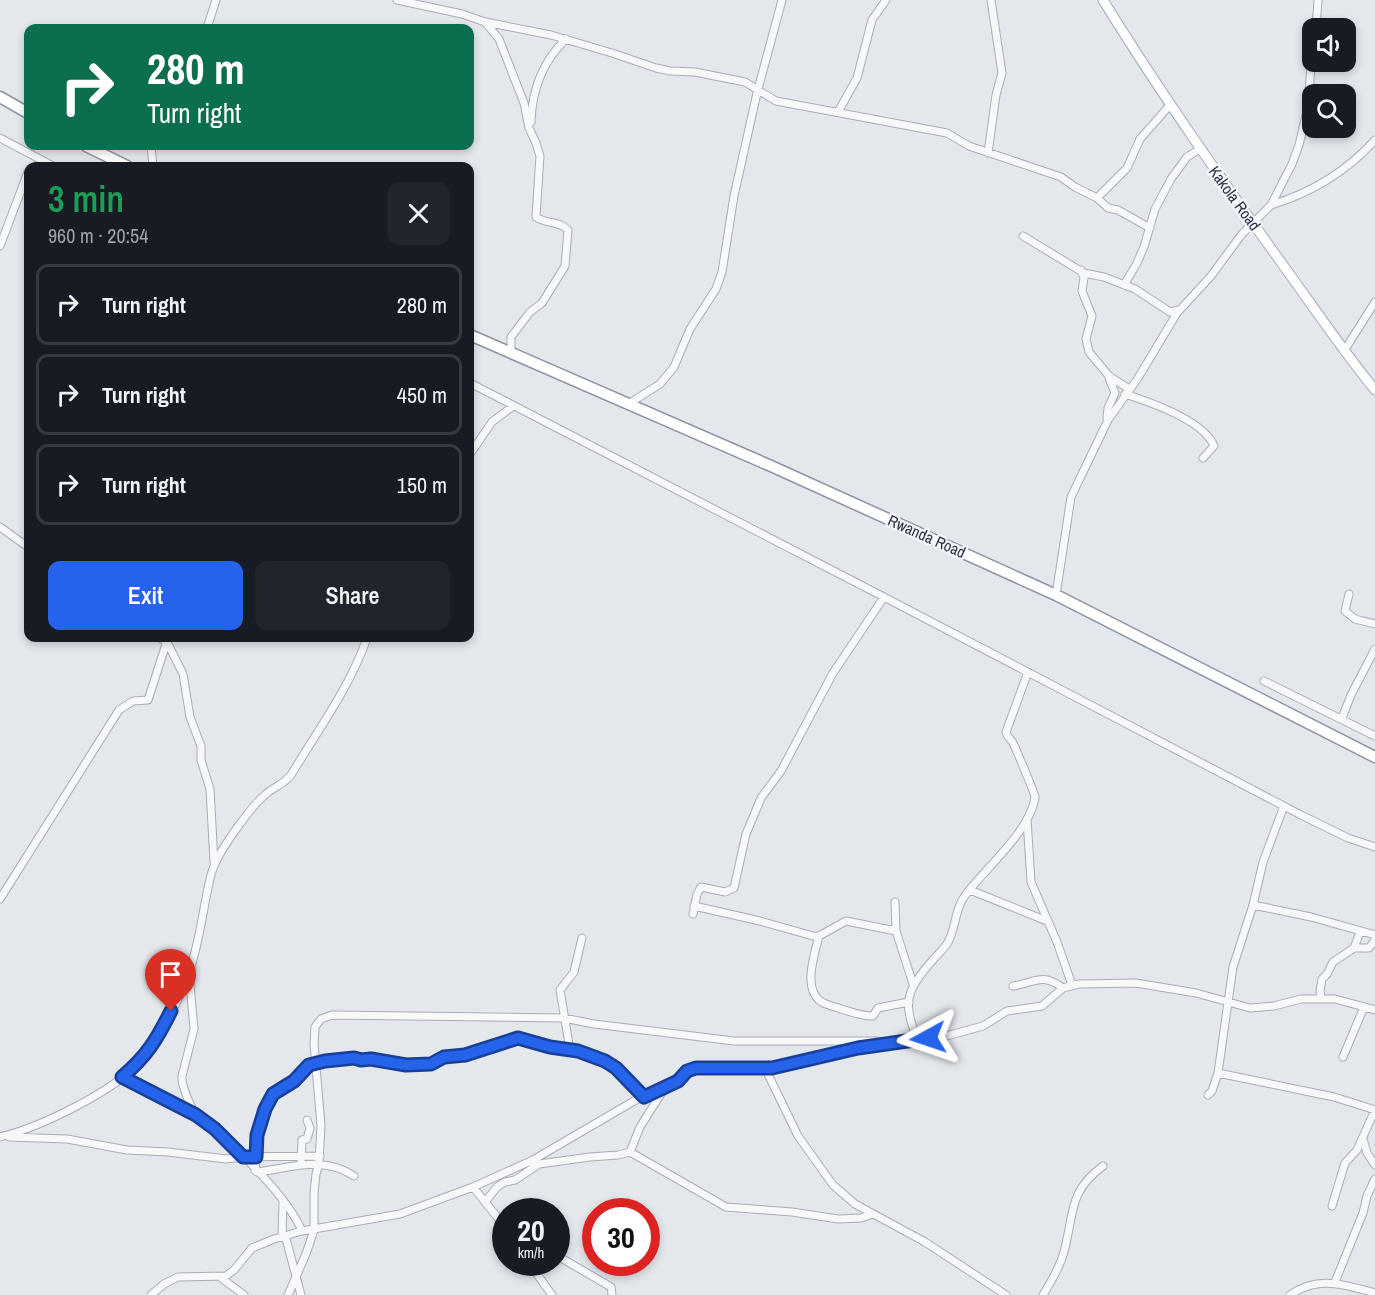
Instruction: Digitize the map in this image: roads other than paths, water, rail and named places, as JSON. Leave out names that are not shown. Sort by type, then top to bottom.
[{"type":"highway","points":[[0,97],[24,111]]},
{"type":"highway","points":[[94,150],[119,162]]},
{"type":"highway","name":"Rwanda Road","points":[[474,336],[1056,595],[1232,682],[1375,757]]},
{"type":"main road","name":"Kakola Road","points":[[1103,0],[1200,149],[1344,351],[1375,390]]},
{"type":"street","points":[[208,24],[216,0]]},
{"type":"street","points":[[397,0],[566,39],[656,68],[695,72],[739,81],[758,89],[776,101],[944,132],[957,141],[988,153],[1053,174],[1097,198],[1108,208],[1118,210],[1150,228]]},
{"type":"street","points":[[630,404],[660,384],[674,367],[690,329],[716,289],[722,272],[734,196],[758,89],[782,0]]},
{"type":"street","points":[[838,112],[857,78],[872,20],[886,0]]},
{"type":"street","points":[[988,153],[996,95],[1002,73],[991,0]]},
{"type":"street","points":[[1317,18],[1318,0]]},
{"type":"street","points":[[486,21],[499,39],[524,103],[530,130],[536,143],[541,165],[535,215],[540,220],[567,228],[566,262],[542,303],[530,312],[512,337],[511,352]]},
{"type":"street","points":[[530,130],[531,104],[538,79],[549,59],[566,39]]},
{"type":"street","points":[[1056,595],[1071,497],[1106,423],[1181,308],[1211,276],[1242,234],[1271,205],[1299,145],[1308,107],[1311,72]]},
{"type":"street","points":[[1097,198],[1127,168],[1140,139],[1170,105]]},
{"type":"street","points":[[0,138],[45,162]]},
{"type":"street","points":[[1271,205],[1290,199],[1337,175],[1375,140]]},
{"type":"street","points":[[1124,285],[1136,265],[1155,209],[1176,171],[1187,158],[1200,149]]},
{"type":"street","points":[[33,162],[35,157]]},
{"type":"street","points":[[0,246],[24,183]]},
{"type":"street","points":[[1023,236],[1081,270],[1135,289],[1170,312],[1181,308]]},
{"type":"street","points":[[1081,270],[1084,278],[1082,291],[1093,318],[1088,328],[1086,344],[1089,352],[1106,373],[1127,391],[1179,416],[1208,437],[1214,446],[1203,458]]},
{"type":"street","points":[[1344,351],[1375,302]]},
{"type":"street","points":[[1106,373],[1115,393],[1108,408],[1106,423]]},
{"type":"street","points":[[474,385],[1284,806],[1348,838],[1375,847]]},
{"type":"street","points":[[474,448],[492,422],[513,406]]},
{"type":"street","points":[[0,527],[24,544]]},
{"type":"street","points":[[1349,594],[1345,611],[1355,619],[1375,624]]},
{"type":"street","points":[[884,597],[833,673],[781,771],[761,798],[746,834],[734,888],[725,892],[701,887],[698,890],[693,910],[760,921],[808,936],[819,936],[846,921],[896,931]]},
{"type":"street","points":[[0,899],[119,710],[133,701],[148,700],[164,642]]},
{"type":"street","points":[[0,1137],[29,1128],[65,1112],[122,1077],[140,1062],[149,1051],[189,974],[214,864],[210,789],[201,760],[201,746],[190,717],[183,674],[167,642]]},
{"type":"street","points":[[214,864],[227,842],[266,794],[291,775],[337,700],[359,659],[365,642]]},
{"type":"street","points":[[1342,718],[1351,695],[1375,649]]},
{"type":"street","points":[[915,1039],[909,1018],[909,1002],[914,984],[946,946],[961,902],[1027,819],[1033,805],[1035,791],[1006,732],[1028,672]]},
{"type":"street","points":[[1264,681],[1375,736]]},
{"type":"street","points":[[1208,1095],[1212,1091],[1218,1072],[1233,967],[1253,905],[1263,862],[1284,806]]},
{"type":"street","points":[[1027,819],[1031,882],[1057,942],[1072,985]]},
{"type":"street","points":[[970,890],[1047,921]]},
{"type":"street","points":[[895,902],[896,931],[914,984]]},
{"type":"street","points":[[1253,905],[1375,934]]},
{"type":"street","points":[[1354,948],[1360,932]]},
{"type":"street","points":[[819,936],[811,974],[813,989],[818,1000],[863,1016],[873,1016],[878,1008],[909,1002]]},
{"type":"street","points":[[570,1050],[560,990],[574,972],[582,938]]},
{"type":"street","points":[[1321,999],[1322,979],[1333,962],[1354,948],[1369,948],[1375,940]]},
{"type":"street","points":[[189,974],[195,1029],[181,1080],[196,1115]]},
{"type":"street","points":[[1013,986],[1041,979],[1063,988]]},
{"type":"street","points":[[288,1295],[314,1230],[314,1194],[320,1160],[320,1103],[315,1063],[315,1027],[321,1019],[332,1015],[564,1018],[605,1026],[734,1041],[856,1042],[939,1038],[975,1029],[1007,1011],[1042,1006],[1063,988],[1072,985],[1136,984],[1196,993],[1250,1008],[1262,1009],[1301,999],[1335,999],[1375,1010]]},
{"type":"street","points":[[1342,1057],[1364,1007]]},
{"type":"street","points":[[256,1171],[257,1135],[265,1109],[273,1094],[288,1086],[302,1071],[315,1063],[354,1058],[406,1065],[431,1064],[444,1057],[465,1055],[518,1038],[605,1061],[616,1068],[644,1097]]},
{"type":"street","points":[[151,1295],[164,1284],[178,1277],[225,1276],[234,1270],[247,1252],[256,1245],[302,1231],[400,1214],[473,1187],[533,1160],[644,1097],[678,1081],[687,1071],[700,1067],[765,1068],[790,1065],[838,1052],[915,1039]]},
{"type":"street","points":[[765,1068],[788,1117],[813,1160],[832,1185],[855,1204],[925,1242],[1006,1295]]},
{"type":"street","points":[[1218,1072],[1334,1097],[1375,1110],[1357,1150],[1345,1163],[1332,1206]]},
{"type":"street","points":[[122,1077],[196,1115],[215,1129],[283,1201],[297,1219],[302,1231]]},
{"type":"street","points":[[630,1152],[640,1127],[666,1086]]},
{"type":"street","points":[[302,1161],[301,1143],[307,1139],[309,1133],[307,1119]]},
{"type":"street","points":[[0,1137],[68,1139],[127,1150],[226,1159],[256,1157],[302,1161],[320,1160],[354,1176]]},
{"type":"street","points":[[1363,1139],[1367,1153],[1375,1165]]},
{"type":"street","points":[[485,1202],[497,1187],[514,1180],[539,1164],[630,1152],[726,1207],[792,1212],[838,1219],[861,1218],[873,1214]]},
{"type":"street","points":[[256,1171],[302,1161]]},
{"type":"street","points":[[1043,1295],[1063,1255],[1077,1194],[1092,1174],[1103,1166]]},
{"type":"street","points":[[1335,1282],[1375,1179]]},
{"type":"street","points":[[473,1187],[492,1211]]},
{"type":"street","points":[[283,1201],[284,1236],[301,1295]]},
{"type":"street","points":[[570,1263],[611,1287],[612,1295]]},
{"type":"street","points":[[538,1276],[552,1295]]},
{"type":"street","points":[[220,1277],[244,1295]]},
{"type":"street","points":[[1290,1295],[1312,1284],[1335,1282],[1375,1293]]}]
